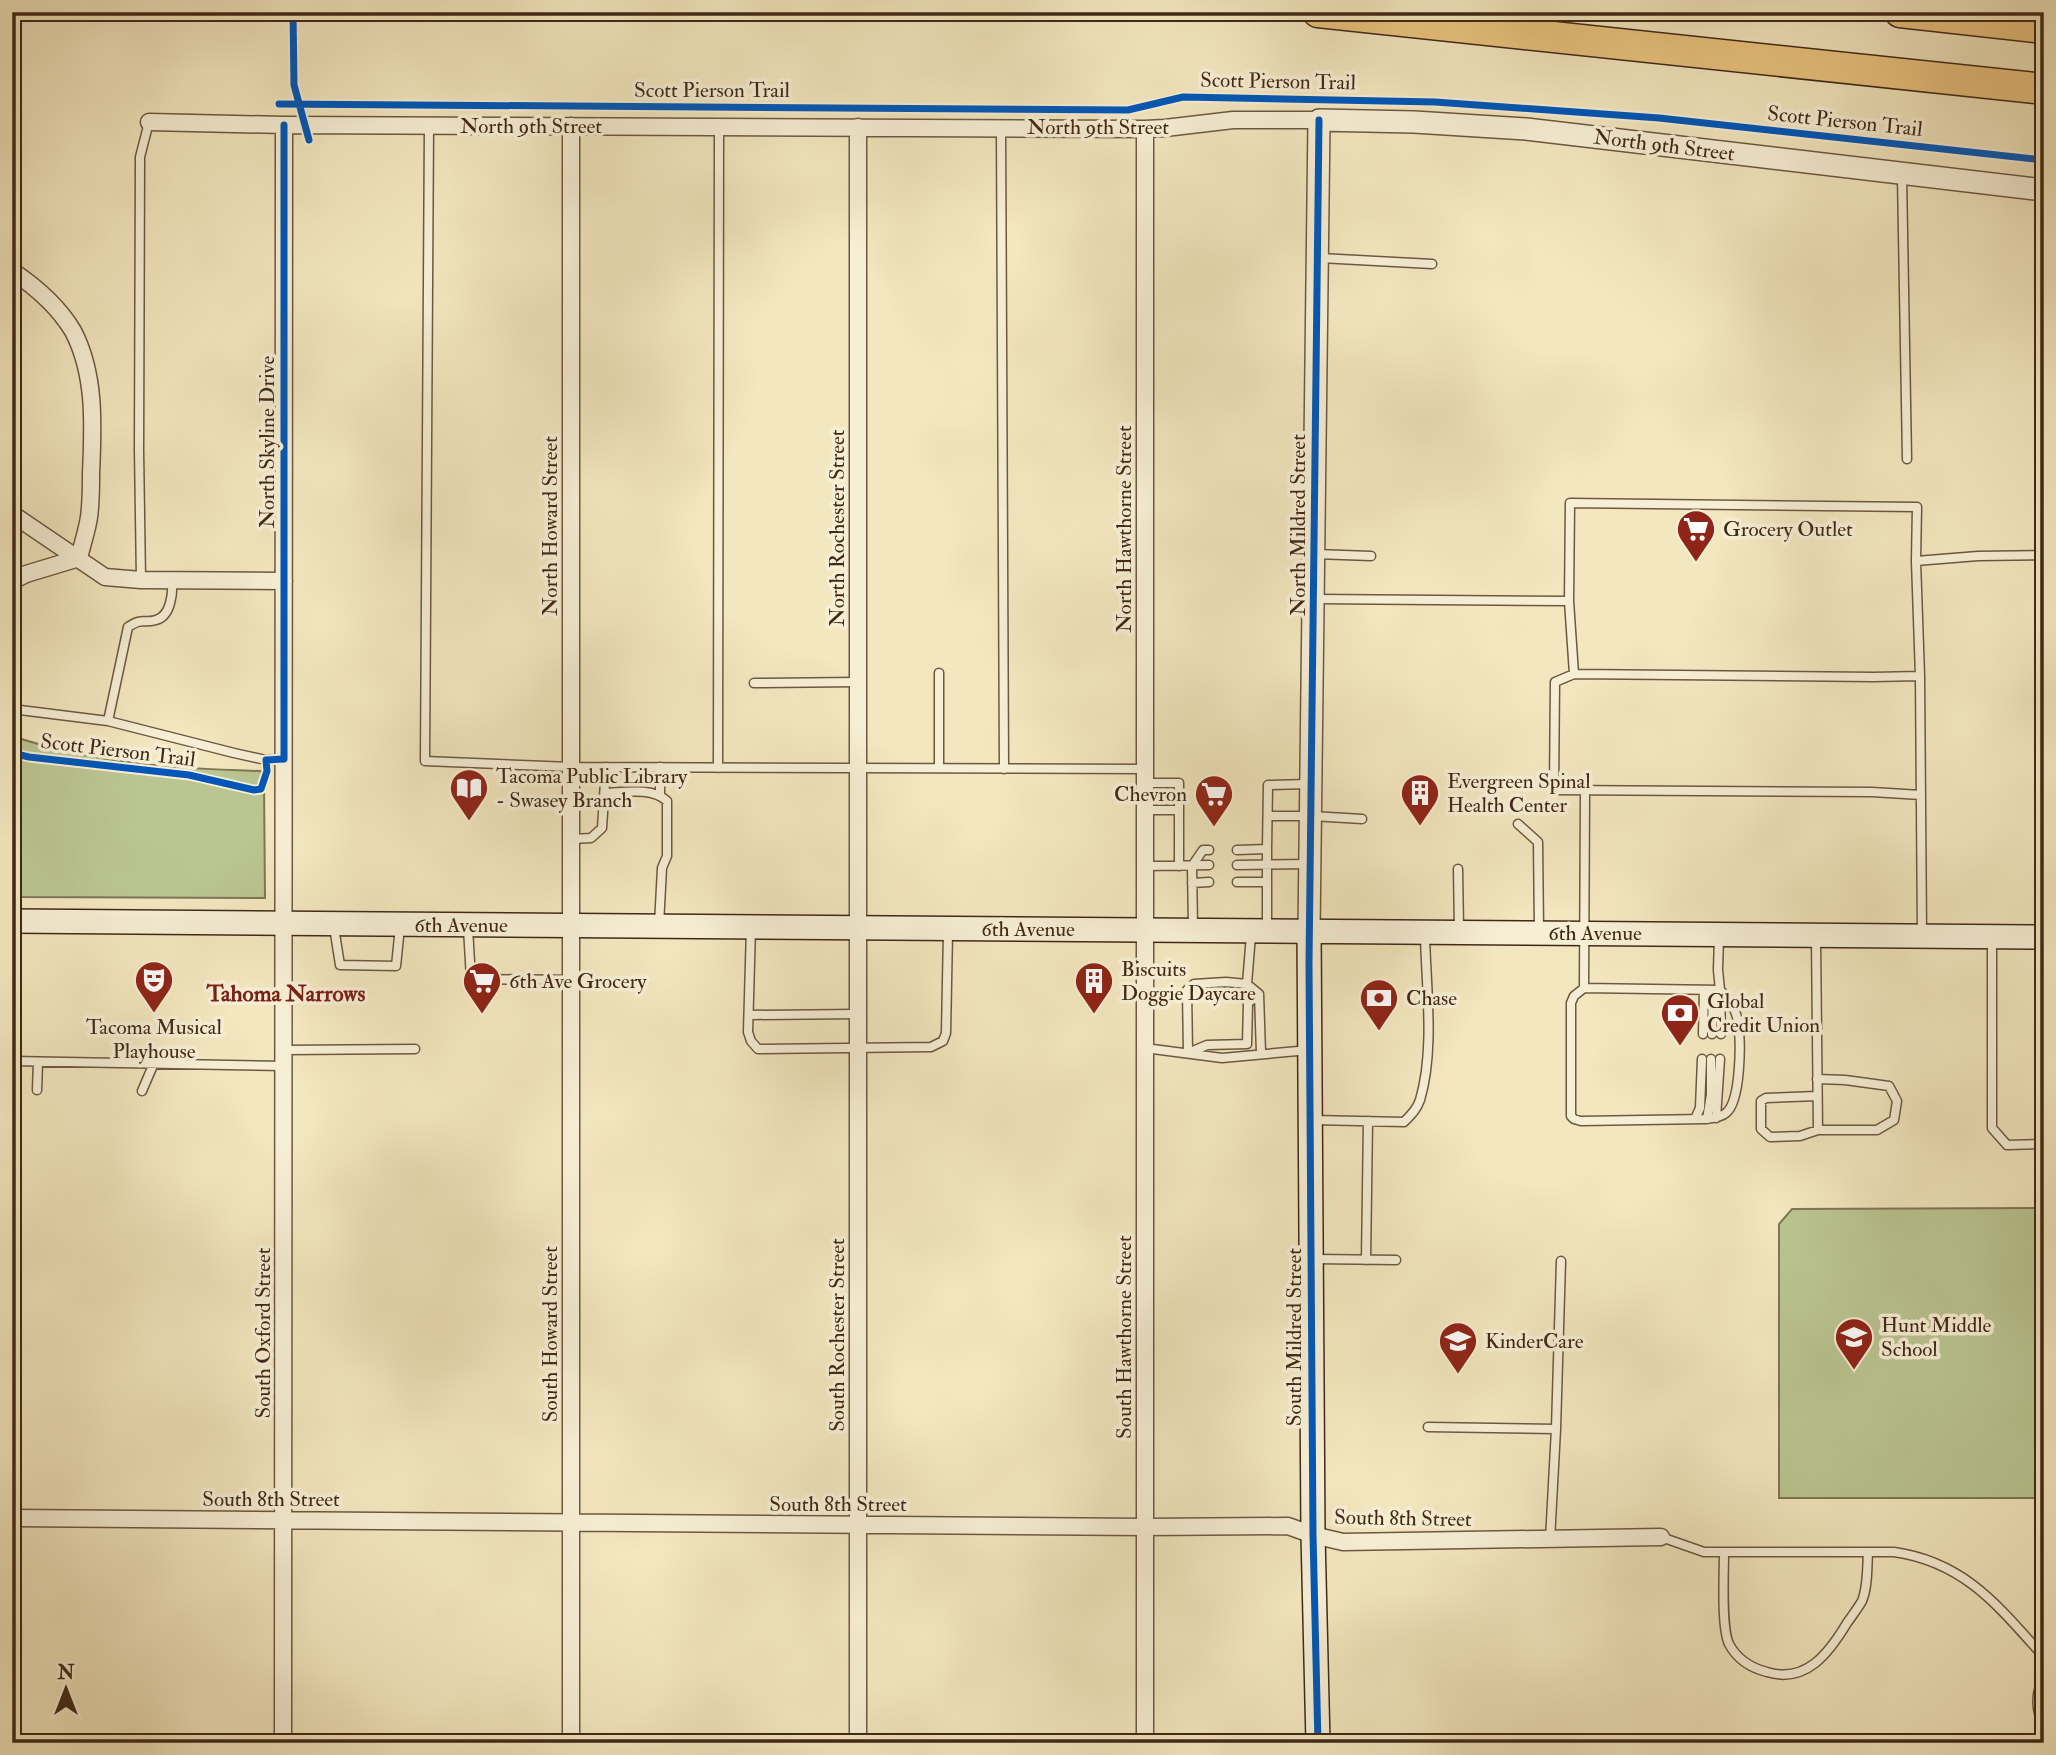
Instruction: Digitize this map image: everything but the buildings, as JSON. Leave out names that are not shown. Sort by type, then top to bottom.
[{"type":"highway","points":[[1318,12],[2044,89]]},
{"type":"highway","points":[[1900,12],[2044,28]]},
{"type":"highway","points":[[2008,12],[2044,15]]},
{"type":"main road","name":"6th Avenue","points":[[12,921],[2044,937]]},
{"type":"main road","name":"South Mildred Street","points":[[1309,930],[1313,1535],[1318,1743]]},
{"type":"street","name":"North 9th Street","points":[[149,122],[284,125],[1165,128],[1233,120],[1414,122],[1526,129],[2044,190]]},
{"type":"street","name":"North Mildred Street","points":[[1309,930],[1319,120]]},
{"type":"street","name":"North Skyline Drive","points":[[284,125],[284,923]]},
{"type":"street","name":"North Howard Street","points":[[571,126],[571,926]]},
{"type":"street","name":"North Rochester Street","points":[[858,127],[858,928]]},
{"type":"street","name":"North Hawthorne Street","points":[[1145,128],[1145,930]]},
{"type":"street","points":[[12,271],[44,295],[60,313],[74,333],[86,369],[92,412],[92,465],[89,516],[79,558]]},
{"type":"street","points":[[12,514],[105,578],[284,580]]},
{"type":"street","points":[[12,581],[79,558]]},
{"type":"street","name":"South Oxford Street","points":[[283,1743],[284,923]]},
{"type":"street","name":"South Howard Street","points":[[571,926],[571,1743]]},
{"type":"street","name":"South Rochester Street","points":[[858,928],[858,1743]]},
{"type":"street","name":"South Hawthorne Street","points":[[1145,930],[1145,1743]]},
{"type":"street","name":"South 8th Street","points":[[12,1518],[1288,1526],[1343,1542],[1661,1537]]},
{"type":"lane","points":[[141,580],[138,450],[139,157],[149,122]]},
{"type":"lane","points":[[429,125],[425,761],[571,767],[1003,769],[1145,776],[1179,783],[1179,866]]},
{"type":"lane","points":[[718,768],[719,127]]},
{"type":"lane","points":[[1001,128],[1003,769]]},
{"type":"lane","points":[[1902,173],[1907,459]]},
{"type":"lane","points":[[1317,258],[1432,264]]},
{"type":"lane","points":[[1574,674],[1569,601],[1570,503],[1917,507],[1922,936]]},
{"type":"lane","points":[[1315,554],[1371,556]]},
{"type":"lane","points":[[1916,561],[2044,555]]},
{"type":"lane","points":[[108,721],[128,627],[139,620],[156,620],[164,615],[173,592],[173,580]]},
{"type":"lane","points":[[1315,599],[1569,601]]},
{"type":"lane","points":[[939,673],[939,768]]},
{"type":"lane","points":[[1920,676],[1574,674],[1555,682],[1554,790],[1921,794]]},
{"type":"lane","points":[[754,683],[858,682]]},
{"type":"lane","points":[[12,709],[108,721],[266,760],[284,759]]},
{"type":"lane","points":[[571,839],[591,838],[602,828],[606,767]]},
{"type":"lane","points":[[660,767],[660,794]]},
{"type":"lane","points":[[1247,984],[1267,882],[1268,785],[1312,784]]},
{"type":"lane","points":[[1584,988],[1585,790]]},
{"type":"lane","points":[[606,793],[660,794],[667,801],[667,856],[662,867],[659,926]]},
{"type":"lane","points":[[1145,810],[1179,810]]},
{"type":"lane","points":[[1268,816],[1362,820]]},
{"type":"lane","points":[[1518,824],[1538,842],[1539,933]]},
{"type":"lane","points":[[1237,850],[1267,849]]},
{"type":"lane","points":[[1193,930],[1192,866],[1203,850],[1209,850]]},
{"type":"lane","points":[[1237,865],[1311,864]]},
{"type":"lane","points":[[1145,866],[1209,865]]},
{"type":"lane","points":[[1458,869],[1459,932]]},
{"type":"lane","points":[[1192,883],[1209,882]]},
{"type":"lane","points":[[1237,882],[1267,882]]},
{"type":"lane","points":[[333,924],[340,965],[396,966],[400,925]]},
{"type":"lane","points":[[468,925],[471,979],[571,980]]},
{"type":"lane","points":[[751,927],[748,1032],[758,1049],[931,1047],[943,1041],[946,1032],[948,929]]},
{"type":"lane","points":[[1310,1120],[1404,1122],[1414,1112],[1419,1101],[1428,1044],[1424,932]]},
{"type":"lane","points":[[1712,990],[1712,1034],[1712,990],[1718,970],[1719,934]]},
{"type":"lane","points":[[1816,935],[1818,1130]]},
{"type":"lane","points":[[1992,936],[1992,1128],[2007,1145],[2044,1144]]},
{"type":"lane","points":[[1188,1053],[1187,990],[1194,984],[1226,982],[1247,984],[1259,994],[1261,1053]]},
{"type":"lane","points":[[1584,988],[1712,990],[1727,996],[1738,1023],[1738,1087],[1727,1113],[1712,1118],[1695,1119],[1574,1119],[1571,1003],[1574,996],[1584,988]]},
{"type":"lane","points":[[1188,1053],[1207,1045],[1247,1044],[1248,1003],[1259,994]]},
{"type":"lane","points":[[749,1015],[858,1014]]},
{"type":"lane","points":[[1145,1048],[1222,1058],[1310,1049]]},
{"type":"lane","points":[[12,1061],[154,1063],[415,1049]]},
{"type":"lane","points":[[1695,1119],[1711,1059],[1712,1118]]},
{"type":"lane","points":[[37,1090],[38,1062]]},
{"type":"lane","points":[[142,1091],[154,1063]]},
{"type":"lane","points":[[1817,1079],[1889,1086],[1897,1101],[1894,1120],[1877,1130],[1818,1130],[1800,1136],[1770,1137],[1760,1129],[1761,1101],[1766,1098],[1817,1096]]},
{"type":"lane","points":[[1366,1260],[1368,1121]]},
{"type":"lane","points":[[1311,1259],[1396,1261]]},
{"type":"lane","points":[[1550,1540],[1561,1261]]},
{"type":"lane","points":[[1429,1427],[1556,1430]]},
{"type":"lane","points":[[1661,1537],[1704,1552],[1909,1554],[1946,1566],[1990,1598],[2044,1657]]},
{"type":"lane","points":[[1724,1552],[1726,1631],[1730,1644],[1741,1660],[1764,1672],[1778,1675],[1804,1671],[1833,1647],[1862,1601],[1866,1588],[1868,1552]]},
{"type":"lane","points":[[2044,1677],[2037,1695],[2039,1717],[2044,1726]]},
{"type":"green space","points":[[12,736],[73,753],[135,763],[261,771],[264,782],[265,898],[20,897],[17,864],[12,863]]},
{"type":"green space","points":[[2044,1208],[2044,1498],[1779,1498],[1779,1224],[1792,1209]]},
{"type":"cycle path","points":[[293,12],[294,85],[309,140]]},
{"type":"cycle path","name":"Scott Pierson Trail","points":[[279,104],[1128,110],[1183,97],[1435,102],[1659,118],[2044,160]]},
{"type":"cycle path","points":[[1318,1743],[1313,1535],[1309,964],[1319,120]]},
{"type":"cycle path","name":"Scott Pierson Trail","points":[[12,753],[189,775],[254,790],[261,789],[267,771],[266,760],[284,759],[284,125]]},
{"type":"place","name":"Grocery Outlet","points":[[1696,563]]},
{"type":"place","name":"Tacoma Public Library - Swasey Branch","points":[[469,822]]},
{"type":"place","name":"Evergreen Spinal Health Center","points":[[1420,827]]},
{"type":"place","name":"Chevron","points":[[1214,828]]},
{"type":"place","name":"Tacoma Musical Playhouse","points":[[154,1014]]},
{"type":"place","name":"6th Ave Grocery","points":[[482,1015]]},
{"type":"place","name":"Biscuits Doggie Daycare","points":[[1094,1015]]},
{"type":"place","name":"Chase","points":[[1379,1032]]},
{"type":"place","name":"Global Credit Union","points":[[1680,1047]]},
{"type":"place","name":"Hunt Middle School","points":[[1854,1371]]},
{"type":"place","name":"KinderCare","points":[[1458,1375]]},
{"type":"district","name":"Tahoma Narrows","points":[[286,993]]}]
